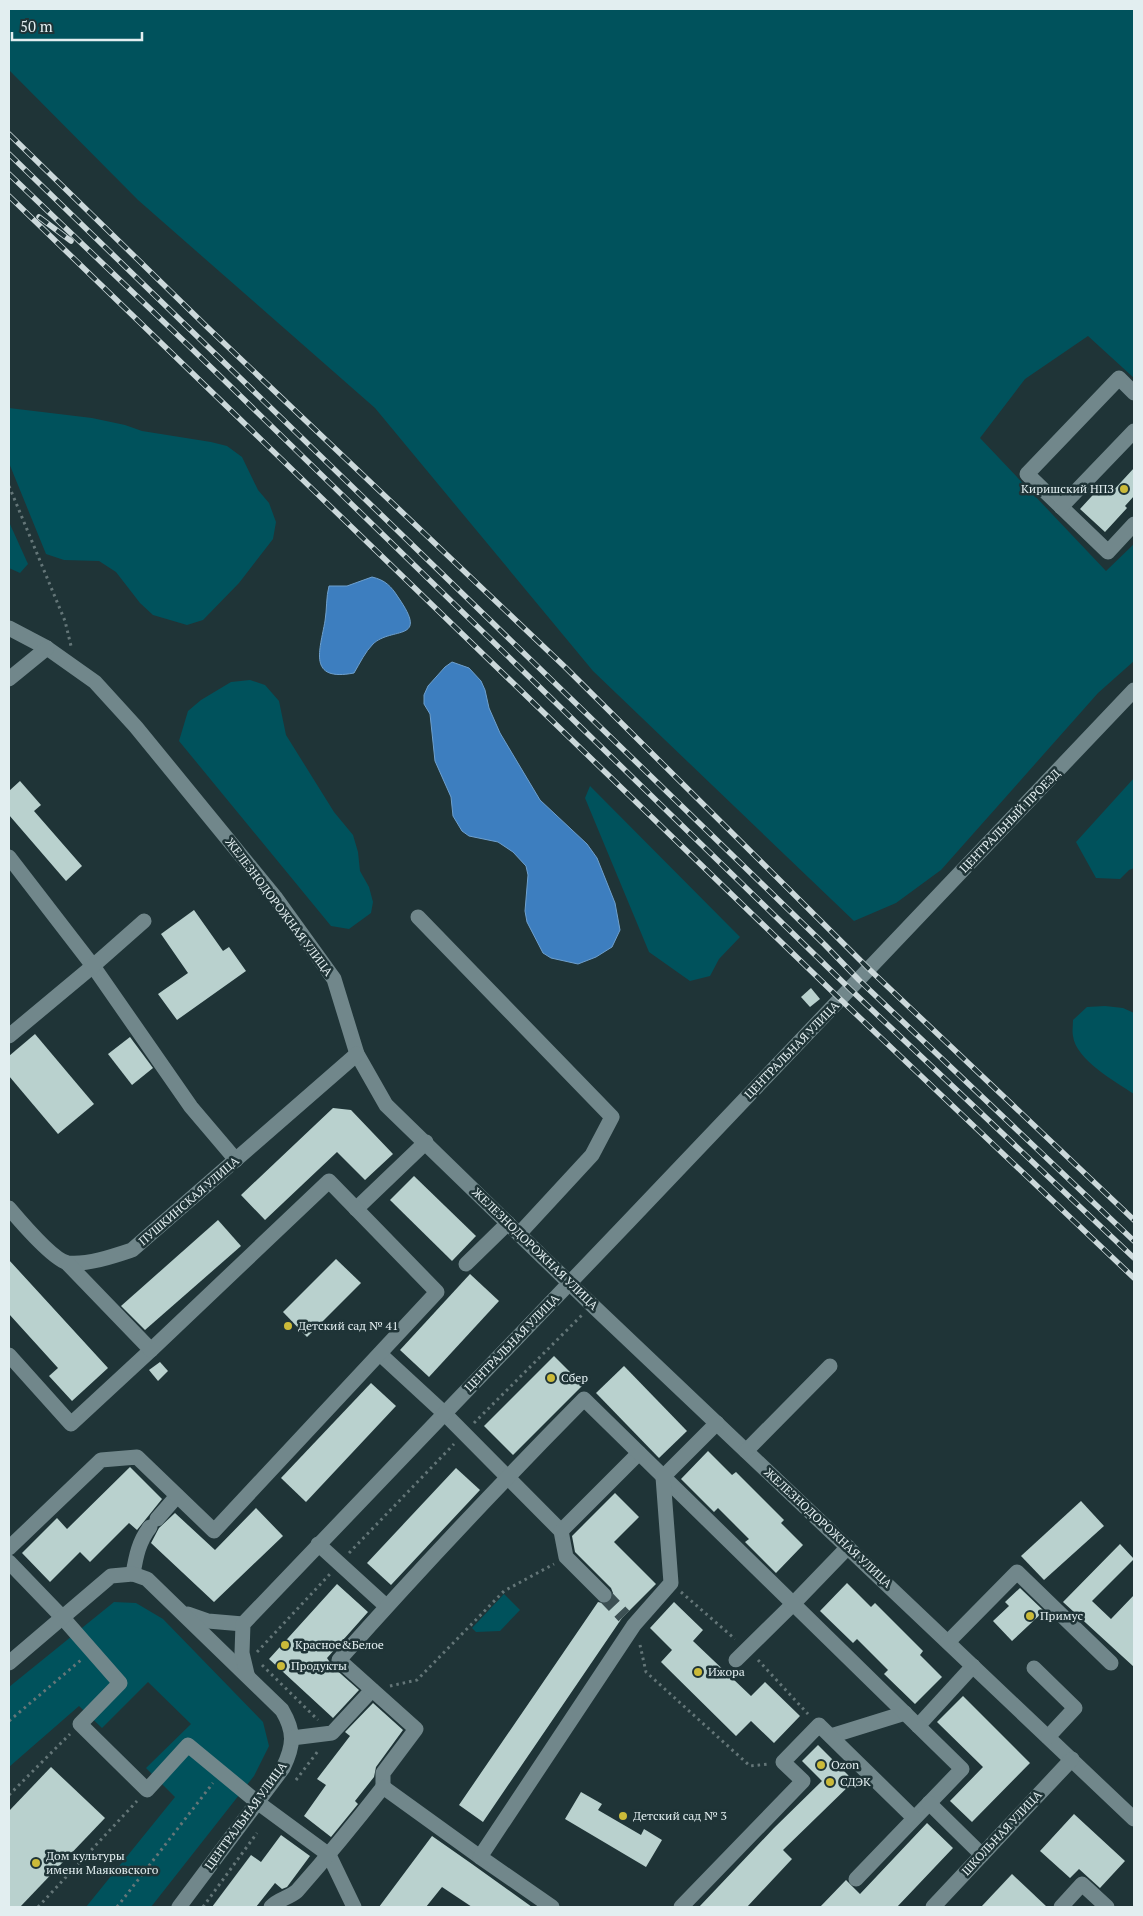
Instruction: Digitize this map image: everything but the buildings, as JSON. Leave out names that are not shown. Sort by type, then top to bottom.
[{"type":"street","points":[[1134,393],[1119,378],[1027,474],[1108,552],[1134,524]]},
{"type":"street","points":[[1061,507],[1134,431]]},
{"type":"street","name":"ЖЕЛЕЗНОДОРОЖНАЯ УЛИЦА","points":[[9,628],[47,648],[95,682],[136,727],[275,897],[334,979],[357,1054],[386,1105],[570,1283],[1134,1819]]},
{"type":"street","points":[[9,679],[47,648]]},
{"type":"street","name":"ЦЕНТРАЛЬНЫЙ ПРОЕЗД","points":[[885,952],[1134,690]]},
{"type":"street","points":[[9,857],[93,966],[191,1107],[236,1160]]},
{"type":"street","points":[[418,917],[612,1117],[592,1155],[519,1234]]},
{"type":"street","points":[[9,1036],[144,921]]},
{"type":"street","name":"ЦЕНТРАЛЬНАЯ УЛИЦА","points":[[242,1624],[885,952]]},
{"type":"street","name":"ПУШКИНСКАЯ УЛИЦА","points":[[67,1263],[102,1260],[132,1250],[357,1054]]},
{"type":"street","points":[[356,1209],[426,1142]]},
{"type":"street","points":[[9,1355],[71,1424],[329,1181],[437,1292],[214,1531],[137,1457],[101,1460],[9,1548]]},
{"type":"street","points":[[12,1217],[44,1246],[67,1263],[151,1350]]},
{"type":"street","points":[[466,1264],[508,1223]]},
{"type":"street","points":[[380,1354],[444,1413],[561,1531],[566,1557],[604,1595]]},
{"type":"street","points":[[746,1451],[830,1366]]},
{"type":"street","points":[[272,1907],[274,1903],[292,1896],[330,1855],[383,1787],[383,1773],[416,1730],[339,1660],[386,1606],[508,1476],[584,1399],[962,1769],[856,1879]]},
{"type":"street","points":[[480,1857],[631,1621],[671,1583],[663,1476],[717,1423]]},
{"type":"street","points":[[561,1531],[639,1453]]},
{"type":"street","points":[[133,1574],[136,1555],[143,1536],[177,1496]]},
{"type":"street","points":[[318,1544],[386,1606]]},
{"type":"street","points":[[736,1660],[794,1604],[848,1547]]},
{"type":"street","points":[[9,1562],[63,1618],[120,1683],[80,1724],[147,1790],[188,1745],[257,1802],[330,1855],[354,1907]]},
{"type":"street","points":[[948,1642],[1017,1572],[1111,1663]]},
{"type":"street","points":[[9,1663],[111,1576],[133,1574],[147,1579],[282,1710],[289,1723],[292,1738],[332,1733],[372,1690]]},
{"type":"street","points":[[184,1613],[208,1621],[242,1624],[242,1653],[247,1674]]},
{"type":"street","points":[[918,1726],[974,1666]]},
{"type":"street","points":[[1034,1668],[1075,1708],[1048,1737]]},
{"type":"street","points":[[831,1736],[906,1713]]},
{"type":"street","points":[[682,1907],[803,1781],[783,1762],[819,1725],[914,1818]]},
{"type":"street","name":"ЦЕНТРАЛЬНАЯ УЛИЦА","points":[[179,1907],[283,1768],[290,1754],[292,1738]]},
{"type":"street","name":"ШКОЛЬНАЯ УЛИЦА","points":[[933,1907],[1072,1759]]},
{"type":"street","points":[[383,1787],[552,1907]]},
{"type":"street","points":[[929,1803],[982,1855]]},
{"type":"street","points":[[1061,1907],[1082,1884],[1107,1907]]},
{"type":"path","points":[[9,486],[65,621],[76,669]]},
{"type":"path","points":[[372,1690],[417,1680],[504,1591],[566,1557]]},
{"type":"path","points":[[671,1583],[747,1649],[819,1725]]},
{"type":"path","points":[[631,1621],[646,1672],[750,1766],[783,1762]]},
{"type":"path","points":[[9,1721],[92,1651]]},
{"type":"path","points":[[9,1795],[80,1724]]},
{"type":"path","points":[[117,1907],[221,1773]]},
{"type":"path","points":[[38,1907],[147,1790]]},
{"type":"shaded area","points":[[9,9],[1134,9],[1134,378],[1088,336],[1025,379],[980,438],[1106,571],[1134,544],[1134,661],[1098,693],[941,870],[896,903],[854,921],[593,671],[375,408],[138,200],[9,70]]},
{"type":"shaded area","points":[[9,408],[92,418],[125,425],[142,431],[227,446],[242,457],[258,490],[269,503],[276,522],[273,539],[239,583],[203,620],[187,625],[153,615],[140,603],[116,572],[99,561],[64,560],[46,554],[9,463]]},
{"type":"shaded area","points":[[9,522],[28,564],[20,573],[9,568]]},
{"type":"shaded area","points":[[250,680],[265,685],[279,701],[286,735],[334,812],[353,835],[358,852],[360,871],[369,887],[373,902],[371,913],[349,929],[331,926],[179,741],[188,711],[201,700],[231,682]]},
{"type":"shaded area","points":[[1134,778],[1134,868],[1129,870],[1120,879],[1096,878],[1076,842]]},
{"type":"shaded area","points":[[590,786],[740,937],[719,959],[710,976],[690,981],[649,952],[585,798]]},
{"type":"shaded area","points":[[1087,1007],[1123,1008],[1134,1013],[1134,1094],[1098,1070],[1081,1054],[1076,1045],[1073,1034],[1073,1020]]},
{"type":"shaded area","points":[[504,1594],[520,1610],[500,1631],[476,1632],[472,1628]]},
{"type":"shaded area","points":[[114,1602],[136,1603],[163,1619],[263,1722],[269,1746],[254,1776],[151,1907],[86,1907],[175,1797],[146,1768],[191,1724],[148,1682],[102,1728],[79,1706],[9,1767],[9,1687]]},
{"type":"water","points":[[372,577],[384,582],[395,593],[407,611],[410,621],[409,627],[405,631],[381,639],[373,644],[354,673],[339,675],[329,673],[323,668],[320,661],[320,653],[329,586],[347,586]]},
{"type":"water","points":[[452,662],[469,668],[481,681],[489,708],[500,733],[540,800],[587,844],[597,858],[615,903],[620,930],[612,947],[596,957],[578,964],[551,958],[543,953],[527,922],[525,911],[528,875],[526,866],[513,852],[498,842],[469,836],[462,831],[453,816],[451,797],[435,761],[430,714],[424,704],[424,695],[428,686]]},
{"type":"tunnel","points":[[604,1595],[624,1616]]},
{"type":"railway","points":[[9,134],[206,326],[565,667],[869,969],[1134,1220]]},
{"type":"railway","points":[[9,154],[859,980],[1134,1241]]},
{"type":"railway","points":[[9,174],[189,346],[850,989],[1134,1258]]},
{"type":"railway","points":[[9,196],[840,999],[1134,1278]]},
{"type":"railway","points":[[39,217],[71,241]]},
{"type":"place","name":"Киришский НПЗ","points":[[1124,489]]},
{"type":"place","name":"Детский сад № 41","points":[[288,1326]]},
{"type":"place","name":"Сбер","points":[[551,1378]]},
{"type":"place","name":"Примус","points":[[1030,1616]]},
{"type":"place","name":"Красное&Белое","points":[[285,1645]]},
{"type":"place","name":"Продукты","points":[[281,1666]]},
{"type":"place","name":"Ижора","points":[[698,1672]]},
{"type":"place","name":"Ozon","points":[[821,1765]]},
{"type":"place","name":"СДЭК","points":[[830,1782]]},
{"type":"place","name":"Детский сад № 3","points":[[623,1816]]},
{"type":"place","name":"Дом культуры имени Маяковского","points":[[36,1863]]}]
